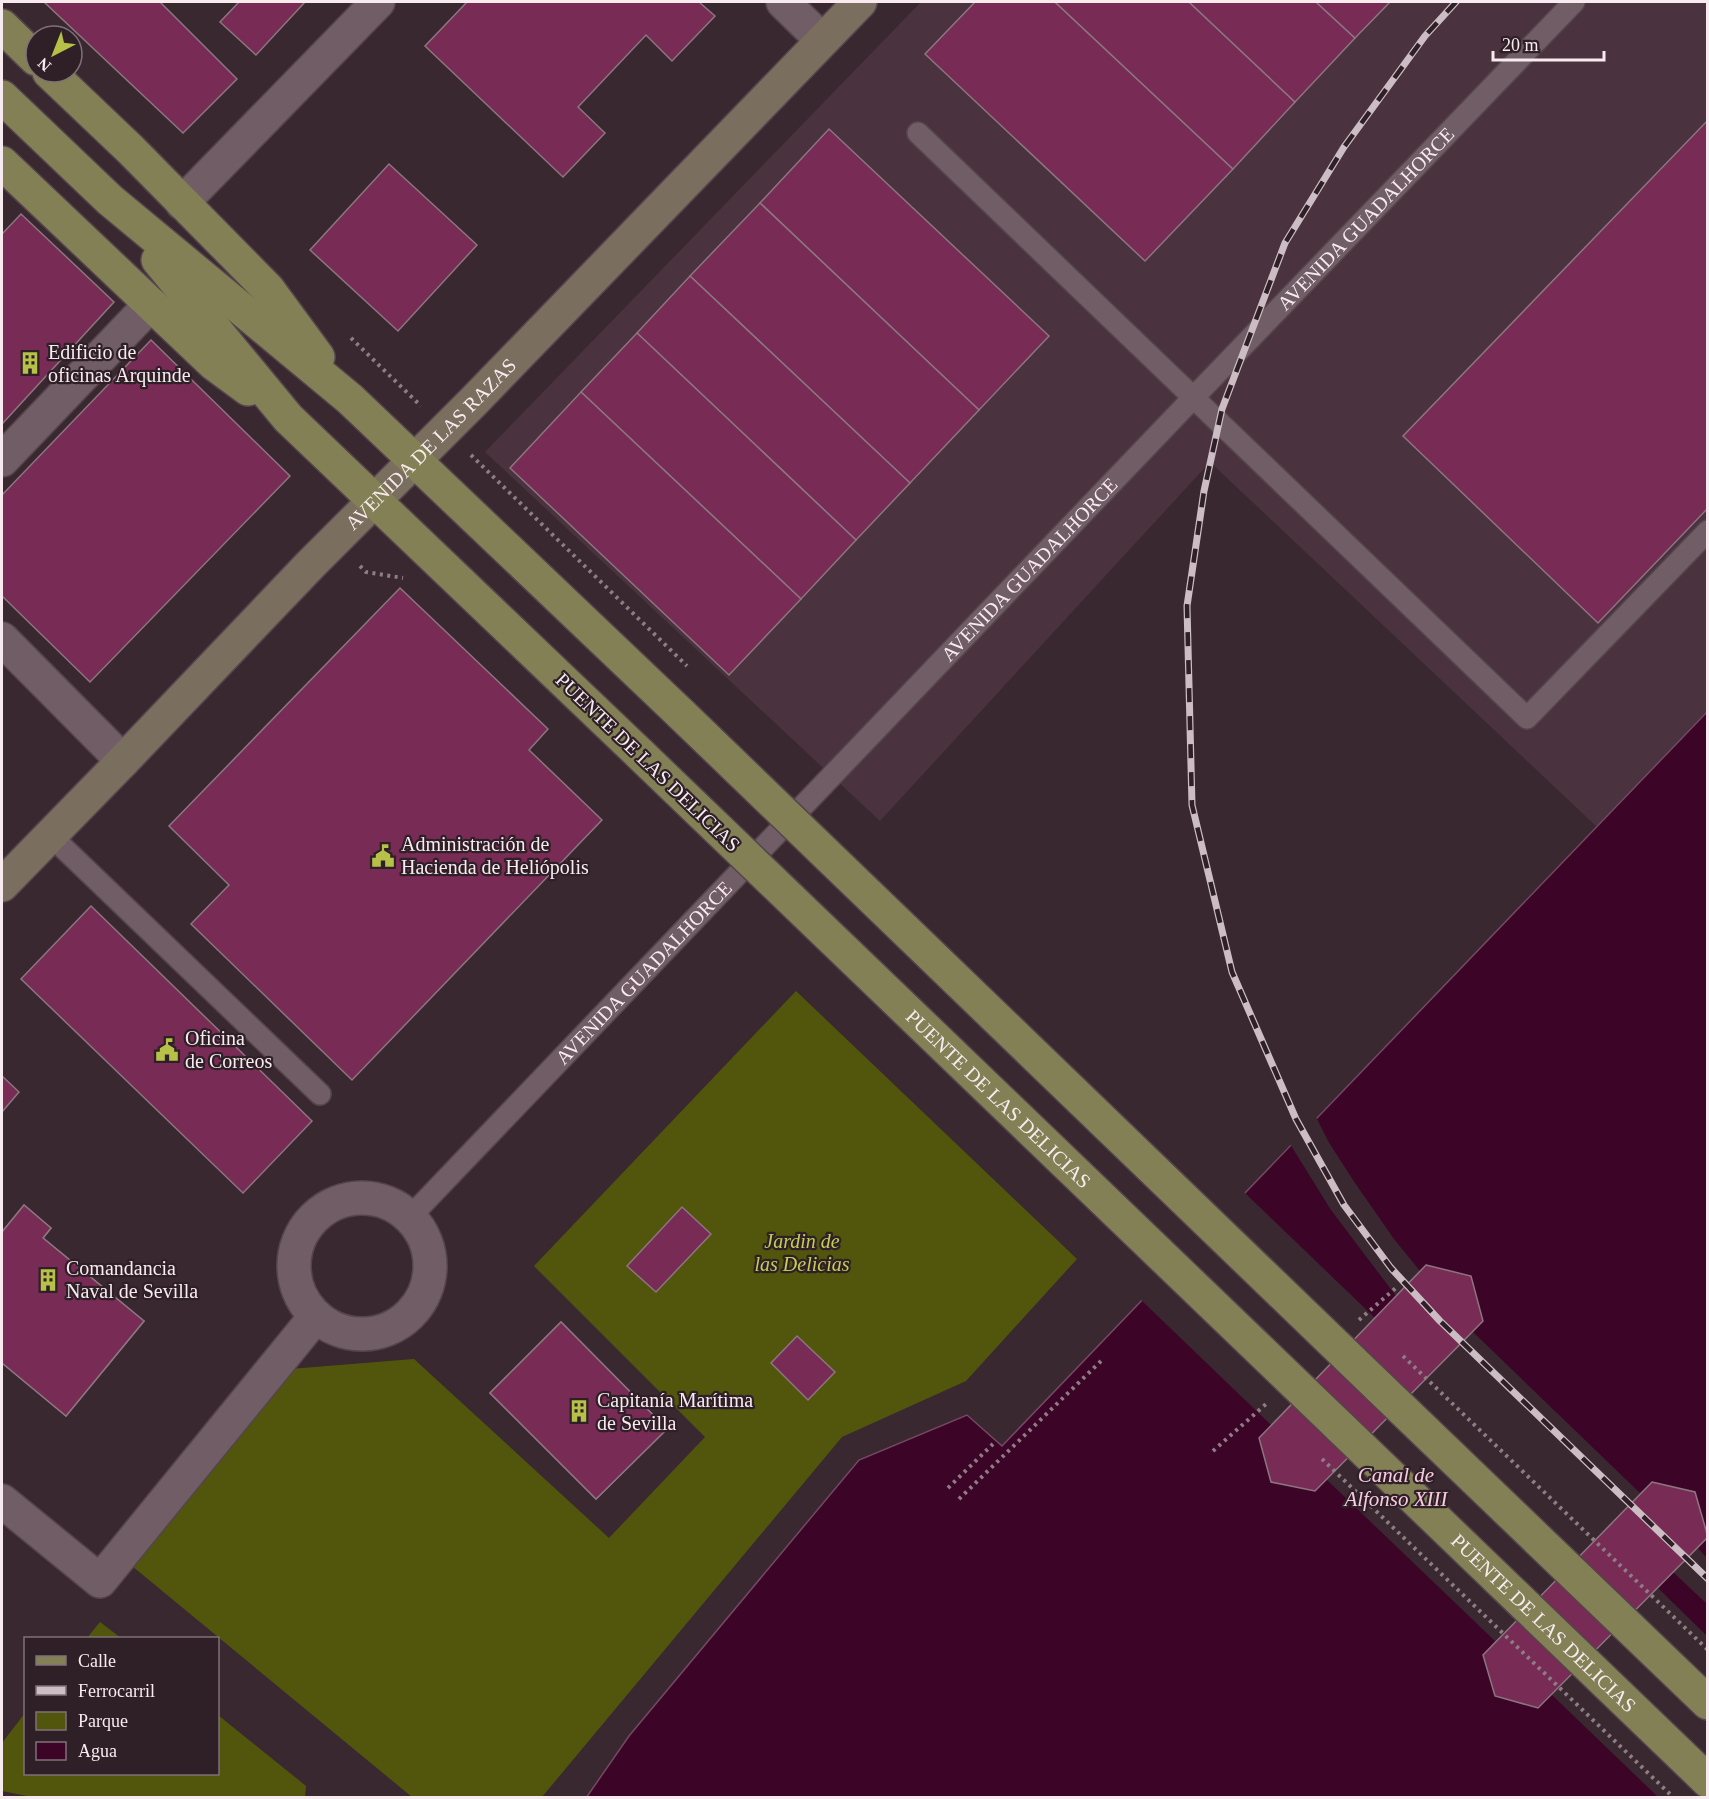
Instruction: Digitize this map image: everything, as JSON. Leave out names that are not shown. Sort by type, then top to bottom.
[{"type":"main road","name":"AVENIDA DE LAS RAZAS","points":[[2,885],[123,762],[310,565],[476,400],[860,2]]},
{"type":"main road","points":[[2,26],[24,47]]},
{"type":"main road","points":[[62,84],[131,150],[268,289],[350,399]]},
{"type":"main road","points":[[2,97],[110,200],[350,399],[680,713],[1707,1702]]},
{"type":"main road","points":[[2,163],[214,364],[288,418]]},
{"type":"main road","points":[[110,200],[288,418]]},
{"type":"main road","name":"PUENTE DE LAS DELICIAS","points":[[288,418],[1707,1781]]},
{"type":"street","points":[[182,203],[378,2]]},
{"type":"street","points":[[783,2],[822,40]]},
{"type":"street","points":[[2,460],[152,304]]},
{"type":"street","points":[[2,639],[123,762]]},
{"type":"street","points":[[351,1198],[372,1198],[393,1205],[410,1217],[422,1235],[429,1255],[429,1276],[423,1296],[411,1313],[394,1326],[375,1333],[354,1333],[334,1328],[316,1316],[303,1299],[295,1279],[294,1257],[300,1236],[313,1218],[330,1205],[351,1198]]},
{"type":"street","points":[[2,1501],[100,1581],[316,1316]]},
{"type":"lane","name":"AVENIDA GUADALHORCE","points":[[410,1217],[1574,2]]},
{"type":"lane","points":[[918,134],[1527,718],[1707,531]]},
{"type":"lane","points":[[50,834],[320,1094]]},
{"type":"path","points":[[492,475],[690,669]]},
{"type":"path","points":[[959,1499],[1101,1361]]},
{"type":"path","points":[[948,1488],[993,1444]]},
{"type":"shaded area","points":[[921,2],[1707,2],[1707,713],[1597,827],[1210,462],[880,821],[485,452]]},
{"type":"green space","name":"Jardin de las Delicias","points":[[796,991],[1077,1259],[966,1381],[842,1437],[542,1797],[412,1797],[132,1566],[290,1369],[414,1359],[609,1538],[705,1437],[534,1266]]},
{"type":"green space","points":[[100,1622],[120,1637],[88,1637]]},
{"type":"green space","points":[[24,1714],[24,1775],[219,1775],[219,1716],[306,1786],[305,1797],[37,1798],[2,1791],[2,1743]]},
{"type":"water","name":"Canal de Alfonso XIII","points":[[1707,712],[1707,1797],[586,1798],[629,1736],[859,1460],[967,1415],[1002,1446]]},
{"type":"pier","points":[[1316,1117],[1328,1141],[1355,1183],[1394,1239],[1420,1271],[1426,1265],[1471,1276],[1483,1321],[1473,1332],[1640,1493],[1652,1482],[1695,1492],[1707,1536],[1697,1547],[1707,1558],[1707,1604],[1673,1572],[1657,1587],[1707,1636],[1707,1797],[1658,1797],[1552,1695],[1495,1696],[1483,1655],[1495,1641],[1327,1480],[1315,1491],[1271,1482],[1259,1438],[1271,1425],[1140,1299],[1244,1192],[1375,1318],[1396,1296],[1331,1210],[1290,1144]]},
{"type":"building","points":[[44,2],[160,2],[237,79],[183,133],[84,40],[84,24],[67,24]]},
{"type":"building","points":[[239,2],[305,2],[256,55],[220,22]]},
{"type":"building","points":[[467,2],[699,2],[715,16],[672,61],[646,35],[578,107],[605,133],[563,177],[425,46]]},
{"type":"building","points":[[975,2],[1055,2],[1233,169],[1145,261],[925,54]]},
{"type":"building","points":[[1055,2],[1189,2],[1295,102],[1233,169]]},
{"type":"building","points":[[1189,2],[1316,2],[1355,38],[1295,102]]},
{"type":"building","points":[[1316,2],[1390,2],[1355,38]]},
{"type":"building","points":[[1708,120],[1708,508],[1598,623],[1403,436]]},
{"type":"building","points":[[829,129],[1049,336],[979,410],[760,203]]},
{"type":"building","points":[[389,164],[477,245],[398,331],[310,250]]},
{"type":"building","points":[[760,203],[979,410],[910,483],[690,276]]},
{"type":"building","name":"Edificio de oficinas Arquinde","points":[[21,214],[114,302],[2,424],[2,234]]},
{"type":"building","points":[[690,276],[910,483],[856,540],[637,333]]},
{"type":"building","points":[[637,333],[856,540],[801,599],[581,392]]},
{"type":"building","points":[[151,340],[290,476],[90,682],[2,596],[2,495]]},
{"type":"building","points":[[581,392],[801,599],[729,675],[510,468]]},
{"type":"building","name":"Administración de Hacienda de Heliópolis","points":[[400,588],[548,729],[529,750],[602,820],[352,1080],[191,924],[229,885],[169,826]]},
{"type":"building","name":"Oficina de Correos","points":[[91,906],[312,1121],[243,1193],[21,979]]},
{"type":"building","points":[[2,1076],[19,1092],[2,1112]]},
{"type":"building","name":"Comandancia Naval de Sevilla","points":[[24,1205],[51,1228],[43,1238],[144,1321],[66,1416],[2,1363],[2,1232]]},
{"type":"building","name":"Comandancia Naval de Sevilla","points":[[24,1205],[51,1228],[43,1238],[144,1321],[66,1416],[2,1363],[2,1232]]},
{"type":"building","points":[[682,1207],[711,1234],[656,1292],[627,1266]]},
{"type":"building","points":[[1426,1265],[1471,1276],[1483,1321],[1315,1491],[1271,1482],[1259,1438]]},
{"type":"building","name":"Capitanía Marítima de Sevilla","points":[[561,1322],[667,1429],[596,1499],[490,1393]]},
{"type":"building","name":"Capitanía Marítima de Sevilla","points":[[561,1322],[667,1429],[596,1499],[490,1393]]},
{"type":"building","points":[[797,1336],[835,1372],[808,1400],[771,1363]]},
{"type":"building","points":[[1652,1482],[1695,1492],[1708,1537],[1538,1708],[1495,1696],[1483,1655]]},
{"type":"railway","points":[[1456,2],[1425,36],[1344,147],[1285,243],[1222,409],[1204,491],[1187,606],[1192,805],[1232,972],[1296,1119],[1344,1205],[1391,1268],[1440,1321],[1708,1579]]},
{"type":"place","name":"Edificio de oficinas Arquinde","points":[[30,363]]},
{"type":"place","name":"Administración de Hacienda de Heliópolis","points":[[383,856]]},
{"type":"place","name":"Oficina de Correos","points":[[167,1050]]},
{"type":"place","name":"Comandancia Naval de Sevilla","points":[[48,1280]]},
{"type":"place","name":"Capitanía Marítima de Sevilla","points":[[579,1411]]}]
